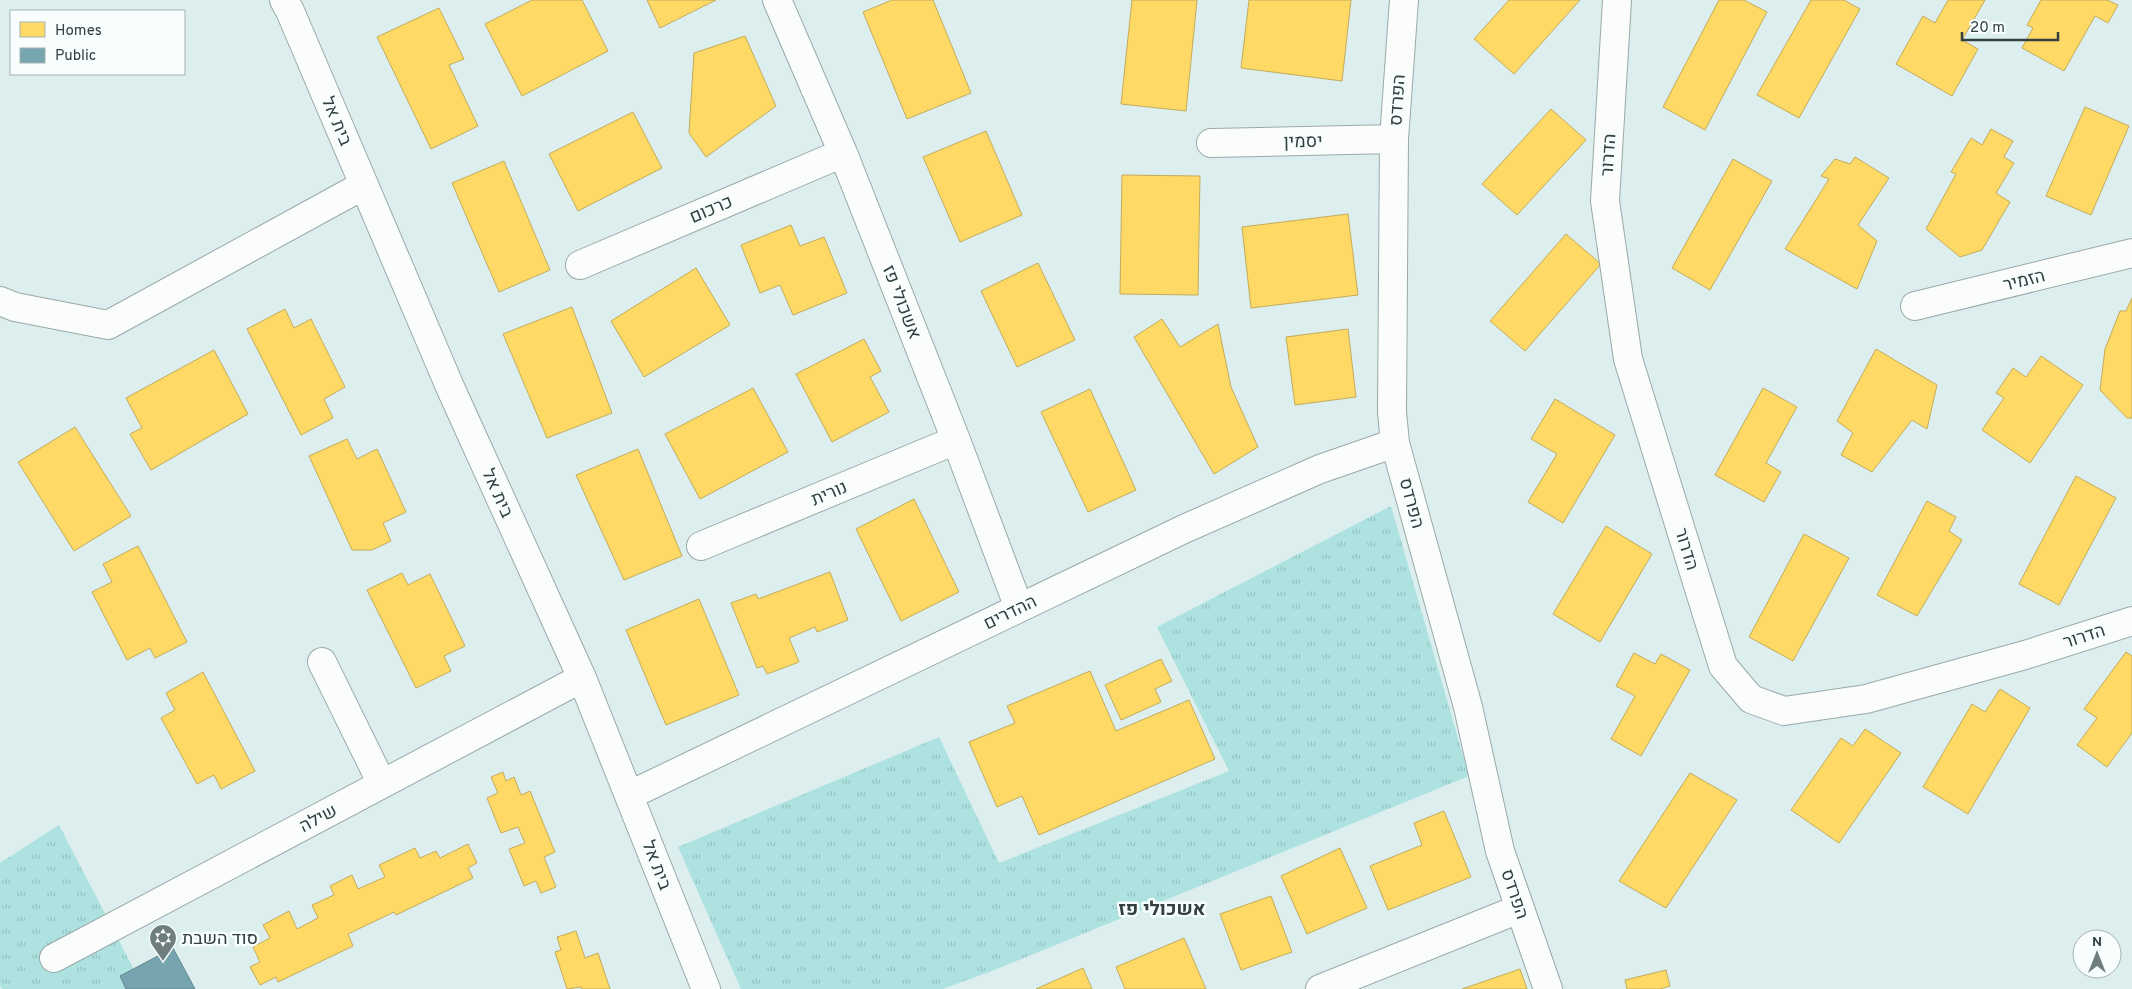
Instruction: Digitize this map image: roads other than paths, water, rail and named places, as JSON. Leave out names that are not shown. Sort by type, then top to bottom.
[{"type":"street","name":"בית אל","points":[[284,0],[450,387],[582,678],[630,794],[706,989]]},
{"type":"street","name":"אשכולי פז","points":[[777,0],[843,153],[956,440],[1019,608]]},
{"type":"street","name":"הפרדס","points":[[1404,0],[1394,139],[1392,412],[1395,443],[1468,706],[1500,850],[1548,989]]},
{"type":"street","name":"הדרור","points":[[1617,0],[1605,201],[1628,359],[1723,666],[1751,698],[1784,711],[1866,699],[2025,655],[2132,621]]},
{"type":"street","name":"יסמין","points":[[1211,143],[1394,139]]},
{"type":"street","name":"כרכום","points":[[580,264],[843,153]]},
{"type":"street","points":[[0,301],[15,307],[108,325],[364,185]]},
{"type":"street","name":"הזמיר","points":[[1915,306],[2132,253]]},
{"type":"street","name":"נורית","points":[[701,546],[956,440]]},
{"type":"street","name":"ההדרים","points":[[630,794],[1184,529],[1320,469],[1395,443]]},
{"type":"street","points":[[322,662],[382,784]]},
{"type":"street","name":"שילה","points":[[54,958],[582,678]]},
{"type":"street","points":[[1320,989],[1519,909]]},
{"type":"place","name":"סוד השבת","points":[[163,962]]},
{"type":"district","name":"אשכולי פז","points":[[1162,908]]}]
